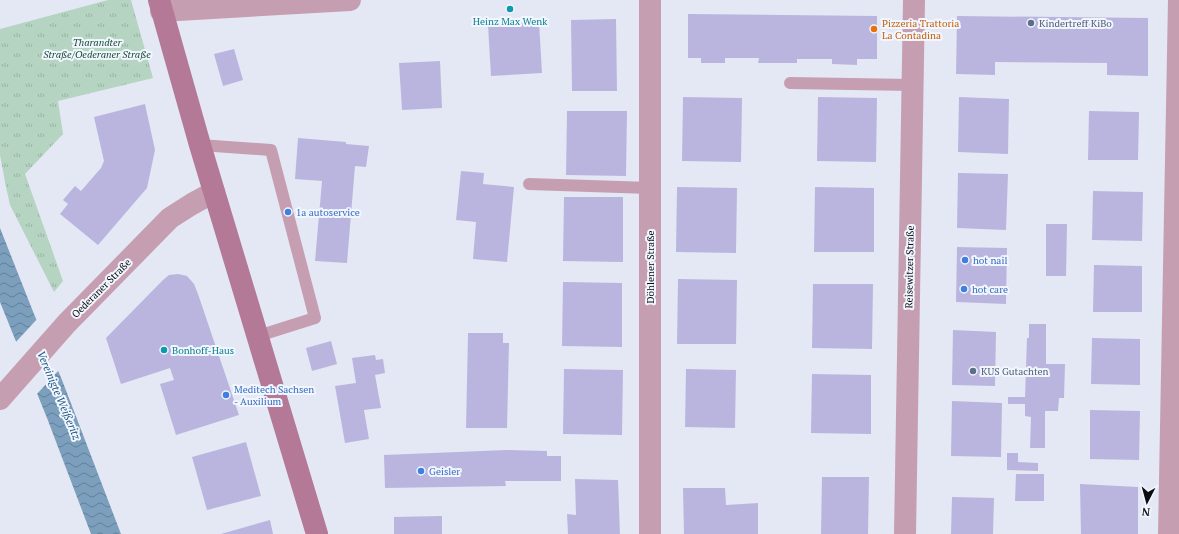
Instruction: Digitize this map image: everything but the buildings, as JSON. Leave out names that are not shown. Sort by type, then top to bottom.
[{"type":"main road","points":[[160,6],[200,145],[317,534]]},
{"type":"street","points":[[160,6],[350,0]]},
{"type":"street","name":"Döhlener Straße","points":[[650,0],[650,534]]},
{"type":"street","name":"Reisewitzer Straße","points":[[905,534],[914,0]]},
{"type":"street","points":[[1169,534],[1179,0]]},
{"type":"street","name":"Oederaner Straße","points":[[4,394],[67,323],[170,218],[214,192]]},
{"type":"lane","points":[[790,83],[912,85]]},
{"type":"lane","points":[[200,145],[271,150],[315,318],[258,336]]},
{"type":"lane","points":[[529,184],[650,188]]},
{"type":"green space","name":"Tharandter Straße/Oederaner Straße","points":[[108,0],[131,0],[153,78],[58,101],[63,134],[25,174],[63,281],[54,292],[10,205],[6,187],[0,155],[0,29]]},
{"type":"water","name":"Vereinigte Weißeritz","points":[[0,228],[62,380],[121,534],[91,534],[47,418],[0,302]]},
{"type":"pier","points":[[38,318],[60,369],[36,395],[15,343]]},
{"type":"place","name":"Heinz Max Wenk","points":[[510,9]]},
{"type":"place","name":"Kindertreff KiBo","points":[[1031,23]]},
{"type":"place","name":"Pizzeria Trattoria La Contadina","points":[[874,29]]},
{"type":"place","name":"1a autoservice","points":[[288,212]]},
{"type":"place","name":"hot nail","points":[[965,260]]},
{"type":"place","name":"hot care","points":[[964,289]]},
{"type":"place","name":"Bonhoff-Haus","points":[[164,350]]},
{"type":"place","name":"KUS Gutachten","points":[[973,371]]},
{"type":"place","name":"Meditech Sachsen - Auxilium","points":[[226,395]]},
{"type":"place","name":"Geisler","points":[[421,471]]}]
